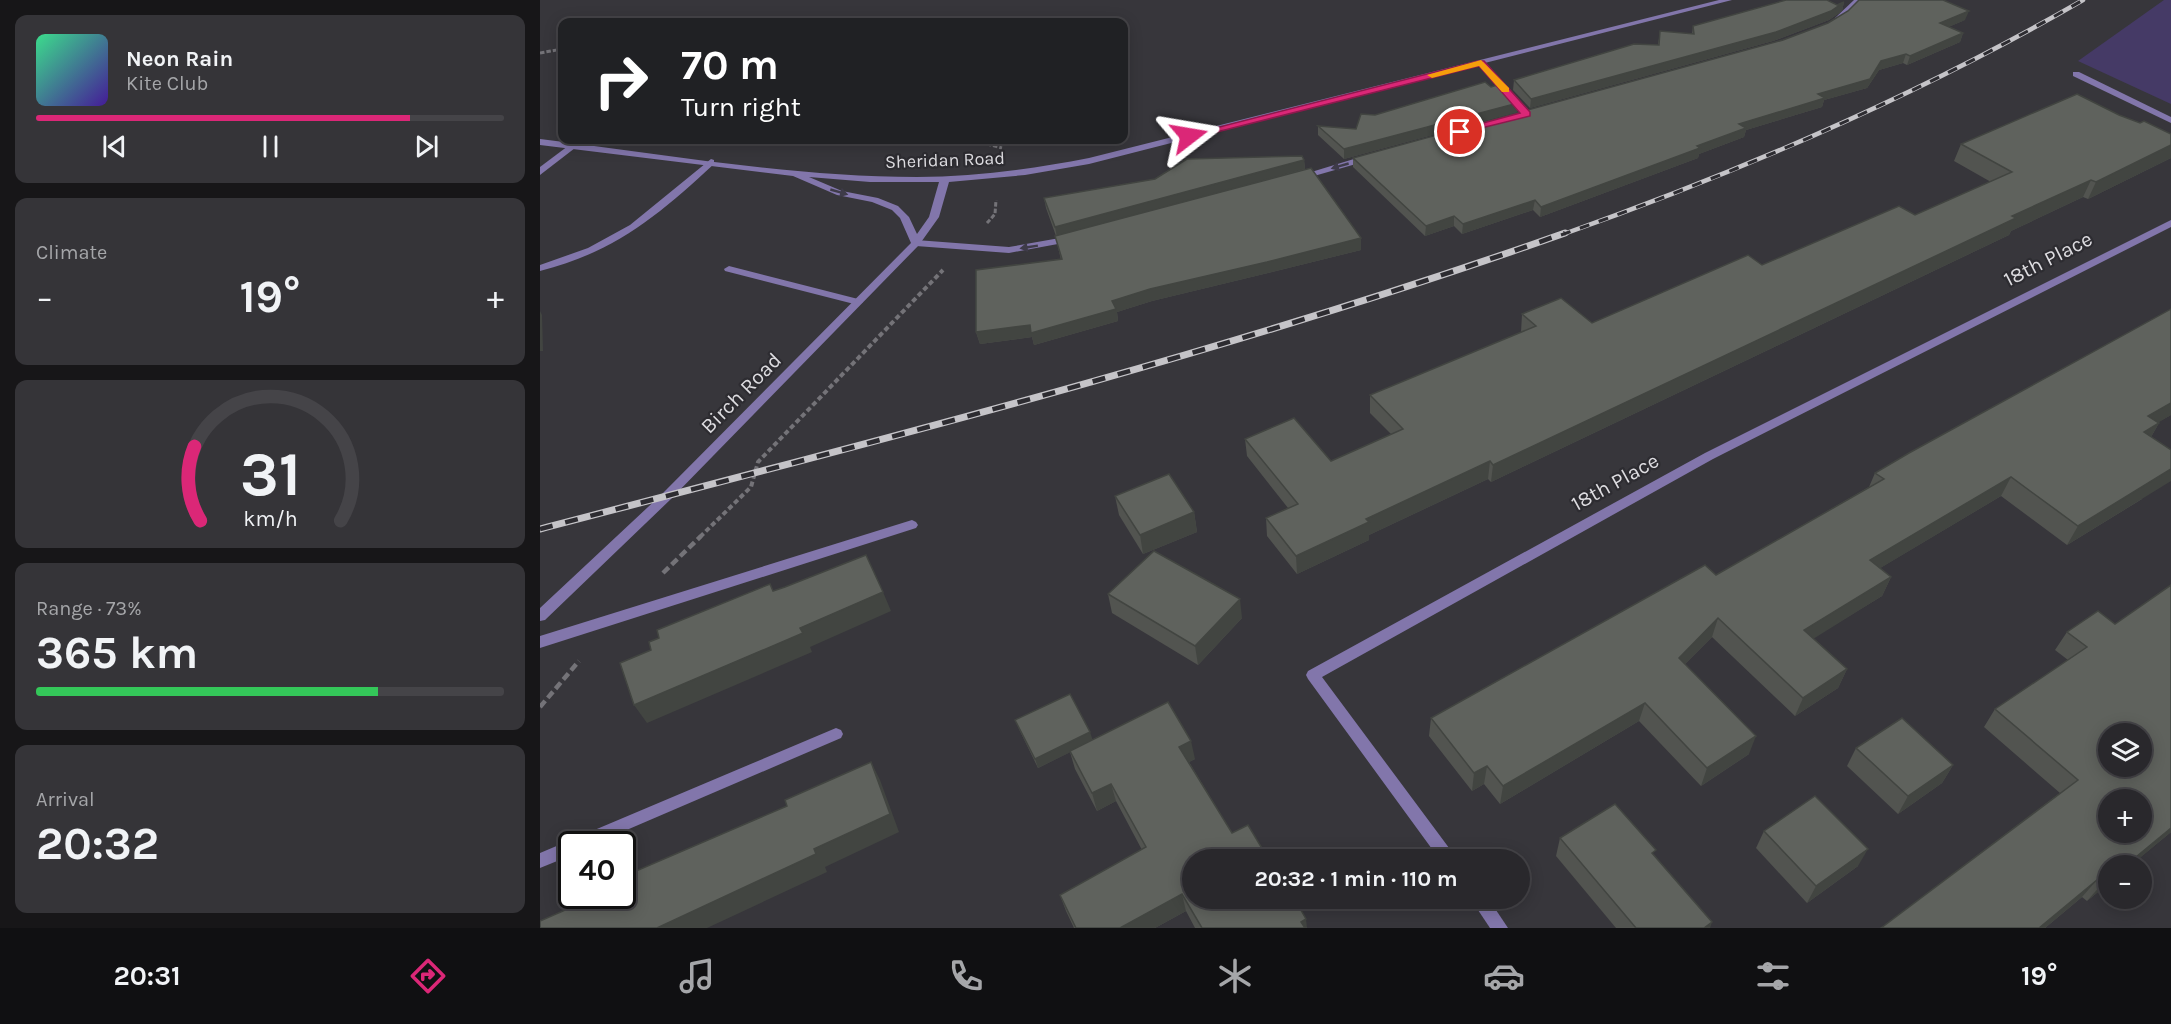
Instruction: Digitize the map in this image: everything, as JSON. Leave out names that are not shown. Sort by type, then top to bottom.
[{"type":"street","name":"Sheridan Road","points":[[540,142],[785,171],[889,179],[945,179],[997,175],[1089,161],[1728,0]]},
{"type":"street","points":[[1833,24],[1846,15],[1853,2]]},
{"type":"street","points":[[1481,63],[1527,114]]},
{"type":"street","points":[[2076,74],[2171,120]]},
{"type":"street","points":[[1515,117],[1538,111]]},
{"type":"street","points":[[540,172],[572,146]]},
{"type":"street","points":[[1288,180],[1379,155]]},
{"type":"street","points":[[540,268],[603,247],[624,236],[644,222],[711,162]]},
{"type":"street","points":[[785,171],[840,193],[875,200],[895,208],[904,217],[916,243],[1010,250],[1077,237]]},
{"type":"street","name":"Birch Road","points":[[540,616],[667,496],[916,243],[939,205],[945,179]]},
{"type":"street","name":"18th Place","points":[[1441,849],[1313,675],[1709,456],[2171,223]]},
{"type":"street","points":[[729,269],[858,302]]},
{"type":"street","points":[[540,642],[912,525]]},
{"type":"street","points":[[608,831],[836,734]]},
{"type":"street","points":[[540,861],[558,853]]},
{"type":"street","points":[[1486,909],[1500,928]]},
{"type":"path","points":[[540,53],[558,50]]},
{"type":"path","points":[[658,577],[751,487],[758,462],[995,214],[997,175],[1005,155],[1004,148],[995,144]]},
{"type":"path","points":[[540,707],[616,618]]},
{"type":"shaded area","points":[[2164,0],[2171,0],[2171,104],[2078,61]]},
{"type":"building","points":[[1786,0],[1827,0],[1837,5],[1844,2],[1831,11],[1776,32],[1531,99],[1514,80],[1634,44],[1659,45],[1660,31],[1694,34],[1693,26]]},
{"type":"building","points":[[1859,0],[1943,0],[1969,11],[1940,23],[1963,33],[1910,56],[1906,54],[1881,61],[1870,79],[1818,94],[1825,98],[1739,124],[1746,128],[1697,146],[1700,148],[1541,207],[1535,200],[1463,224],[1454,216],[1426,226],[1353,158],[1783,40],[1828,23],[1848,11]]},
{"type":"building","points":[[1485,82],[1491,87],[1501,84],[1518,103],[1344,149],[1318,126],[1356,129],[1361,114],[1375,115]]},
{"type":"building","points":[[2077,94],[2119,115],[2140,123],[2144,121],[2171,134],[2171,145],[2096,182],[2091,180],[2012,216],[2016,218],[1493,465],[1490,461],[1366,519],[1369,522],[1296,556],[1266,518],[1298,504],[1245,439],[1294,418],[1331,461],[1403,429],[1370,395],[1536,326],[1522,314],[1561,298],[1592,323],[1748,255],[1762,265],[1899,206],[1915,215],[2012,172],[1961,144]]},
{"type":"building","points":[[1302,156],[1304,160],[1055,227],[1044,198],[1155,179],[1187,159]]},
{"type":"building","points":[[1311,168],[1361,238],[1150,289],[1112,301],[1116,309],[1031,333],[1030,325],[976,332],[976,270],[1062,259],[1055,236]]},
{"type":"building","points":[[2171,309],[2171,403],[2148,416],[2159,423],[2144,432],[2171,450],[2171,469],[2078,526],[2011,477],[1870,560],[1891,577],[1804,630],[1847,669],[1803,698],[1718,618],[1679,658],[1756,736],[1707,768],[1645,703],[1503,786],[1487,766],[1474,773],[1431,718],[1705,565],[1716,575],[1884,479],[1875,473],[1909,453]]},
{"type":"building","points":[[1169,474],[1194,512],[1140,535],[1115,496]]},
{"type":"building","points":[[1154,551],[1240,599],[1195,646],[1108,594]]},
{"type":"building","points":[[866,555],[883,592],[800,628],[803,633],[634,705],[620,663],[651,650],[649,642],[659,638],[657,630],[770,584],[773,591]]},
{"type":"building","points":[[2171,585],[2171,828],[2138,855],[2098,855],[2098,881],[2039,928],[1881,928],[2078,780],[1995,709],[2087,647],[2067,632],[2098,611],[2115,624]]},
{"type":"building","points":[[1070,694],[1090,732],[1035,759],[1015,720]]},
{"type":"building","points":[[1168,702],[1191,741],[1179,747],[1232,833],[1248,825],[1262,849],[1182,849],[1182,894],[1120,928],[1076,928],[1060,895],[1146,847],[1111,784],[1092,793],[1070,751]]},
{"type":"building","points":[[1902,718],[1953,765],[1908,796],[1856,748]]},
{"type":"building","points":[[871,762],[890,814],[814,849],[816,854],[657,928],[540,928],[540,921],[567,909],[636,909],[636,871],[787,806],[785,800]]},
{"type":"building","points":[[1815,796],[1868,849],[1816,886],[1764,831]]},
{"type":"building","points":[[1615,804],[1656,850],[1652,853],[1712,922],[1704,928],[1636,928],[1560,838]]},
{"type":"building","points":[[1191,909],[1300,909],[1306,919],[1301,922],[1305,928],[1202,928]]},
{"type":"railway","points":[[1561,235],[1696,185],[1828,130],[1957,68],[2083,0]]},
{"type":"railway","points":[[540,529],[1056,392],[1312,317],[1565,233]]},
{"type":"slow traffic","points":[[1432,75],[1481,63],[1506,90]]},
{"type":"route","points":[[1189,136],[1481,63],[1527,114],[1460,132]]}]
